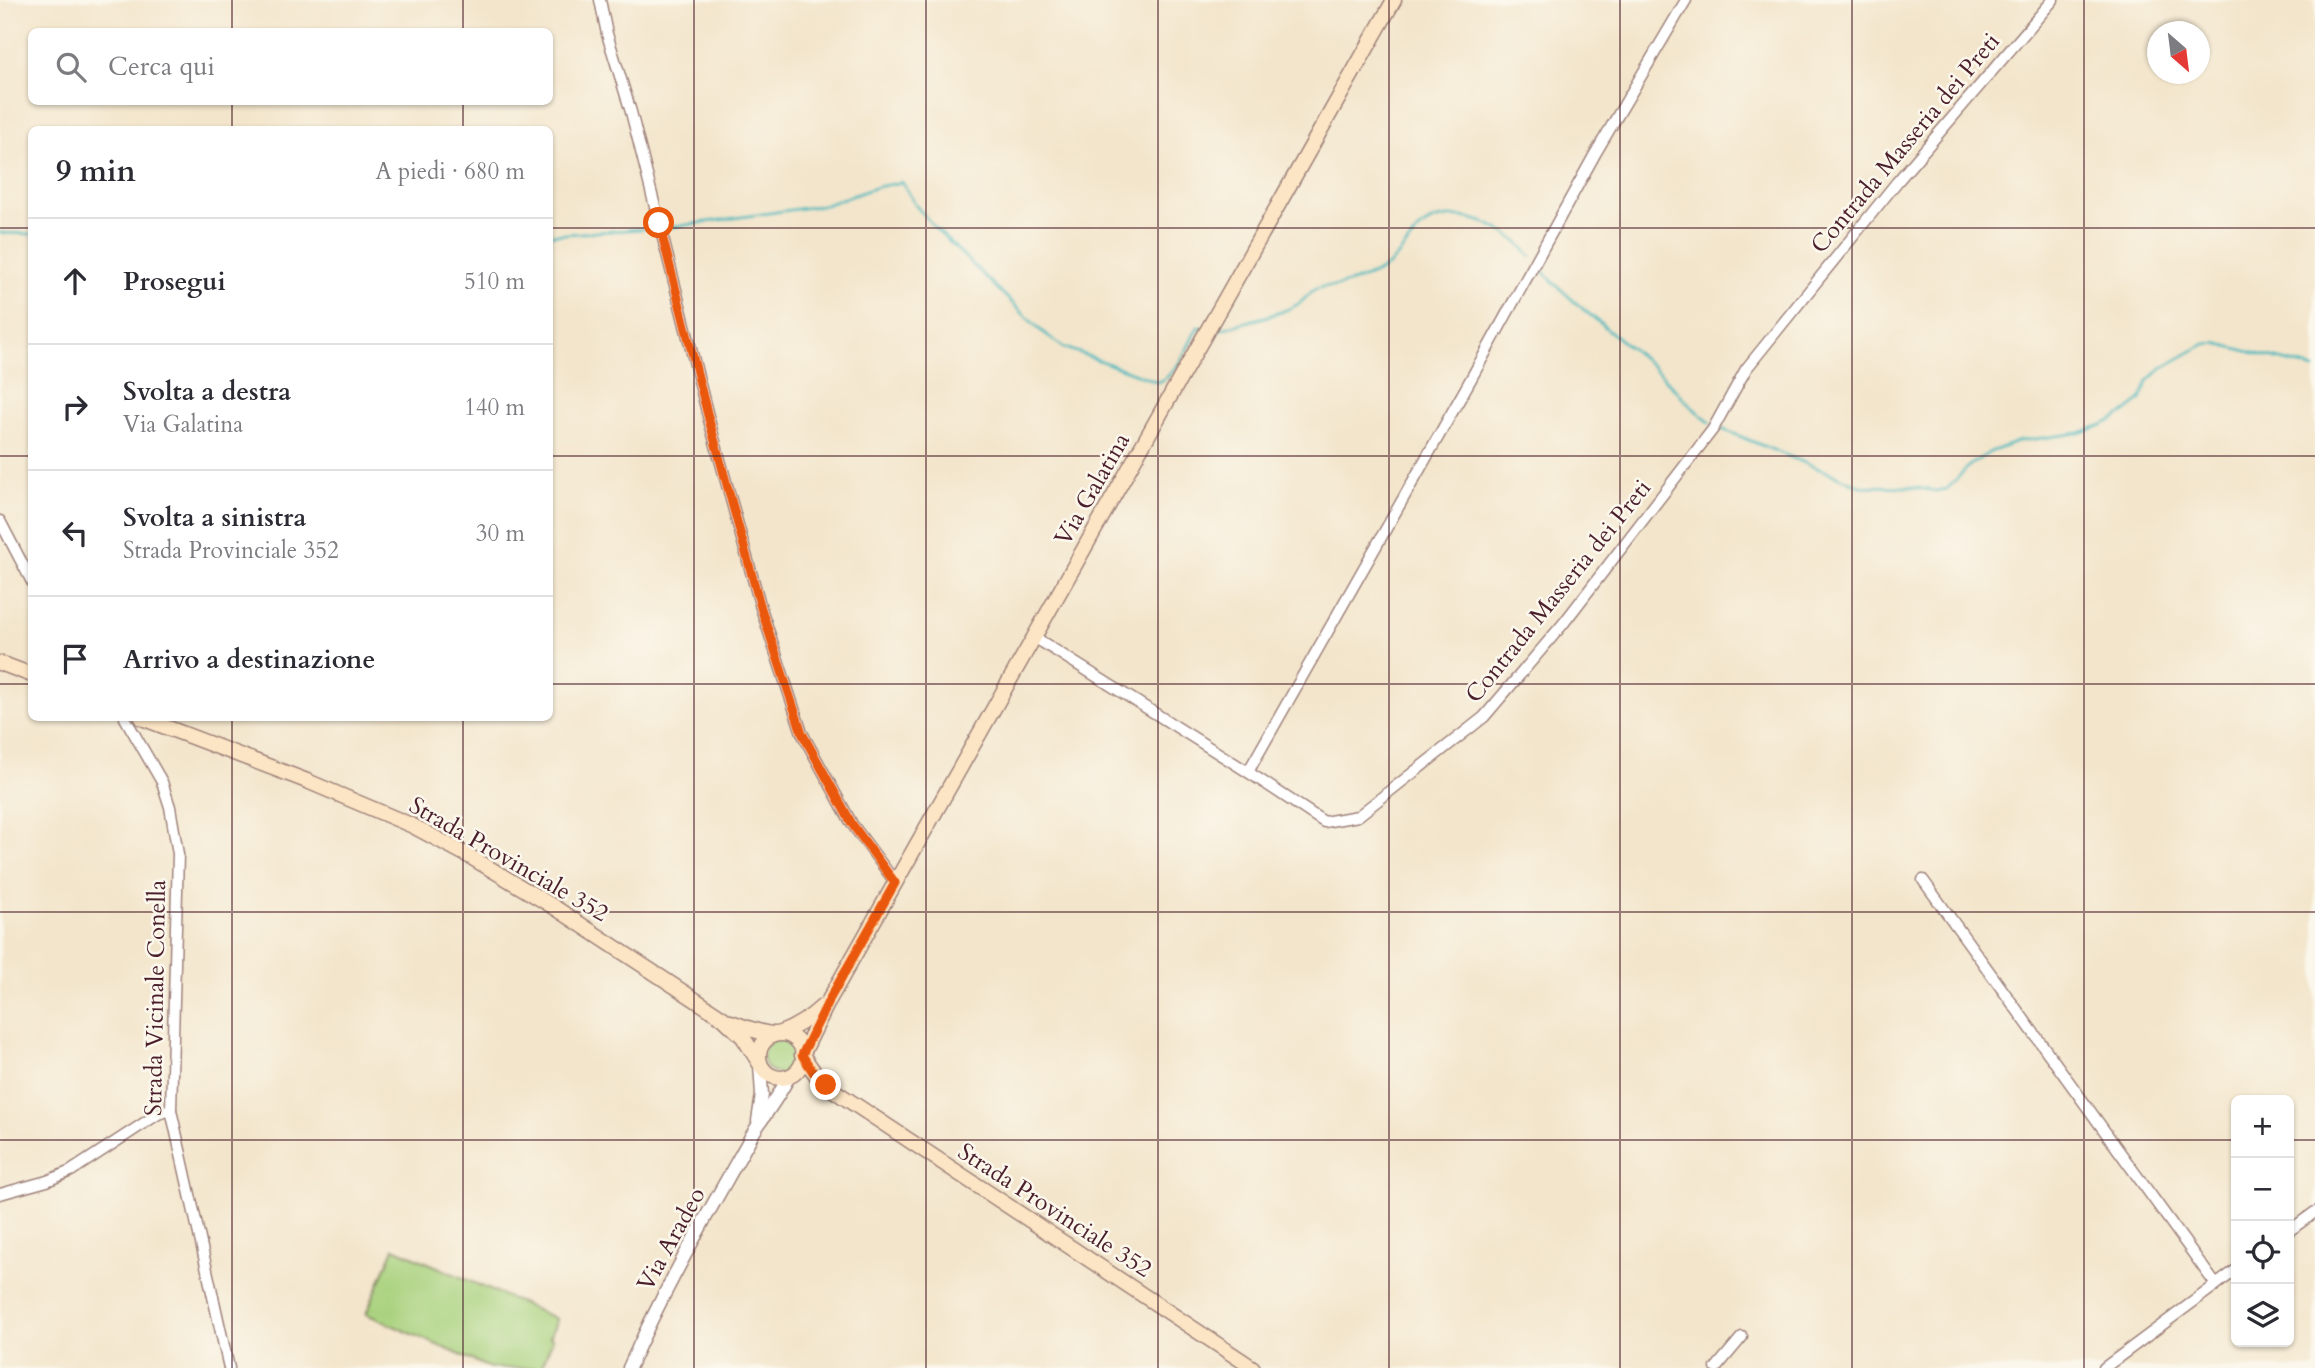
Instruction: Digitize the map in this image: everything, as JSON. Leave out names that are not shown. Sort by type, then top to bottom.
[{"type":"main road","name":"Via Galatina","points":[[802,1055],[829,1000],[1394,0]]},
{"type":"main road","points":[[0,663],[28,674]]},
{"type":"main road","name":"Strada Provinciale 352","points":[[150,721],[307,781],[413,826],[469,856],[554,907],[723,1018],[743,1037],[760,1064]]},
{"type":"main road","name":"Via Galatina","points":[[778,1034],[814,1014],[829,1000]]},
{"type":"main road","name":"Strada Provinciale 352","points":[[723,1018],[749,1029],[778,1034]]},
{"type":"main road","points":[[778,1034],[794,1039],[800,1046],[802,1055],[797,1070],[789,1076],[777,1077],[770,1075],[760,1064],[759,1054],[762,1045],[778,1034]]},
{"type":"main road","name":"Strada Provinciale 352","points":[[802,1055],[819,1079],[832,1090],[1253,1368]]},
{"type":"main road","name":"Strada Provinciale 352","points":[[789,1076],[813,1081],[832,1090]]},
{"type":"street","points":[[600,0],[709,420],[761,608],[802,733],[852,824],[895,883]]},
{"type":"street","points":[[1248,772],[1468,386],[1595,154],[1686,0]]},
{"type":"street","name":"Contrada Masseria dei Preti","points":[[1034,637],[1324,822],[1358,816],[1484,717],[1563,624],[1713,429],[1746,369],[1897,182],[2053,0]]},
{"type":"street","points":[[0,521],[28,574]]},
{"type":"street","name":"Strada Vicinale Conella","points":[[127,721],[162,782],[170,807],[178,854],[171,1110],[229,1368]]},
{"type":"street","points":[[1923,880],[2216,1285]]},
{"type":"street","name":"Via Aradeo","points":[[754,1132],[761,1106],[760,1064]]},
{"type":"street","name":"Via Aradeo","points":[[629,1368],[650,1321],[754,1132],[789,1076]]},
{"type":"street","points":[[0,1194],[47,1181],[71,1171],[158,1114],[171,1110]]},
{"type":"street","points":[[2294,1227],[2315,1212]]},
{"type":"street","points":[[2104,1368],[2231,1274]]},
{"type":"street","points":[[1716,1368],[1742,1337]]},
{"type":"green space","points":[[781,1038],[793,1044],[799,1056],[793,1068],[781,1074],[769,1068],[763,1056],[769,1044]]},
{"type":"green space","points":[[394,1248],[557,1319],[541,1368],[490,1368],[366,1314]]},
{"type":"waterway","points":[[665,228],[825,205],[877,187],[902,182],[917,207],[936,229],[1040,330],[1063,347],[1158,382],[1177,366],[1198,327],[1204,328]]},
{"type":"waterway","points":[[1214,330],[1281,312],[1300,303],[1318,288],[1338,286],[1376,273],[1394,260],[1425,225],[1442,218],[1467,218],[1492,226],[1514,240],[1531,257]]},
{"type":"waterway","points":[[553,235],[658,228]]},
{"type":"waterway","points":[[0,233],[28,234]]},
{"type":"waterway","points":[[1539,267],[1580,306],[1653,367],[1711,423]]},
{"type":"waterway","points":[[1722,429],[1861,486],[1911,487],[1936,491],[1947,489],[1970,465],[1990,452],[2020,441],[2079,433],[2103,425],[2141,400],[2148,381],[2162,368],[2205,344],[2216,343],[2315,369]]},
{"type":"route","points":[[659,223],[709,420],[761,608],[802,733],[852,824],[895,883],[829,1000],[802,1055],[826,1085]]}]
